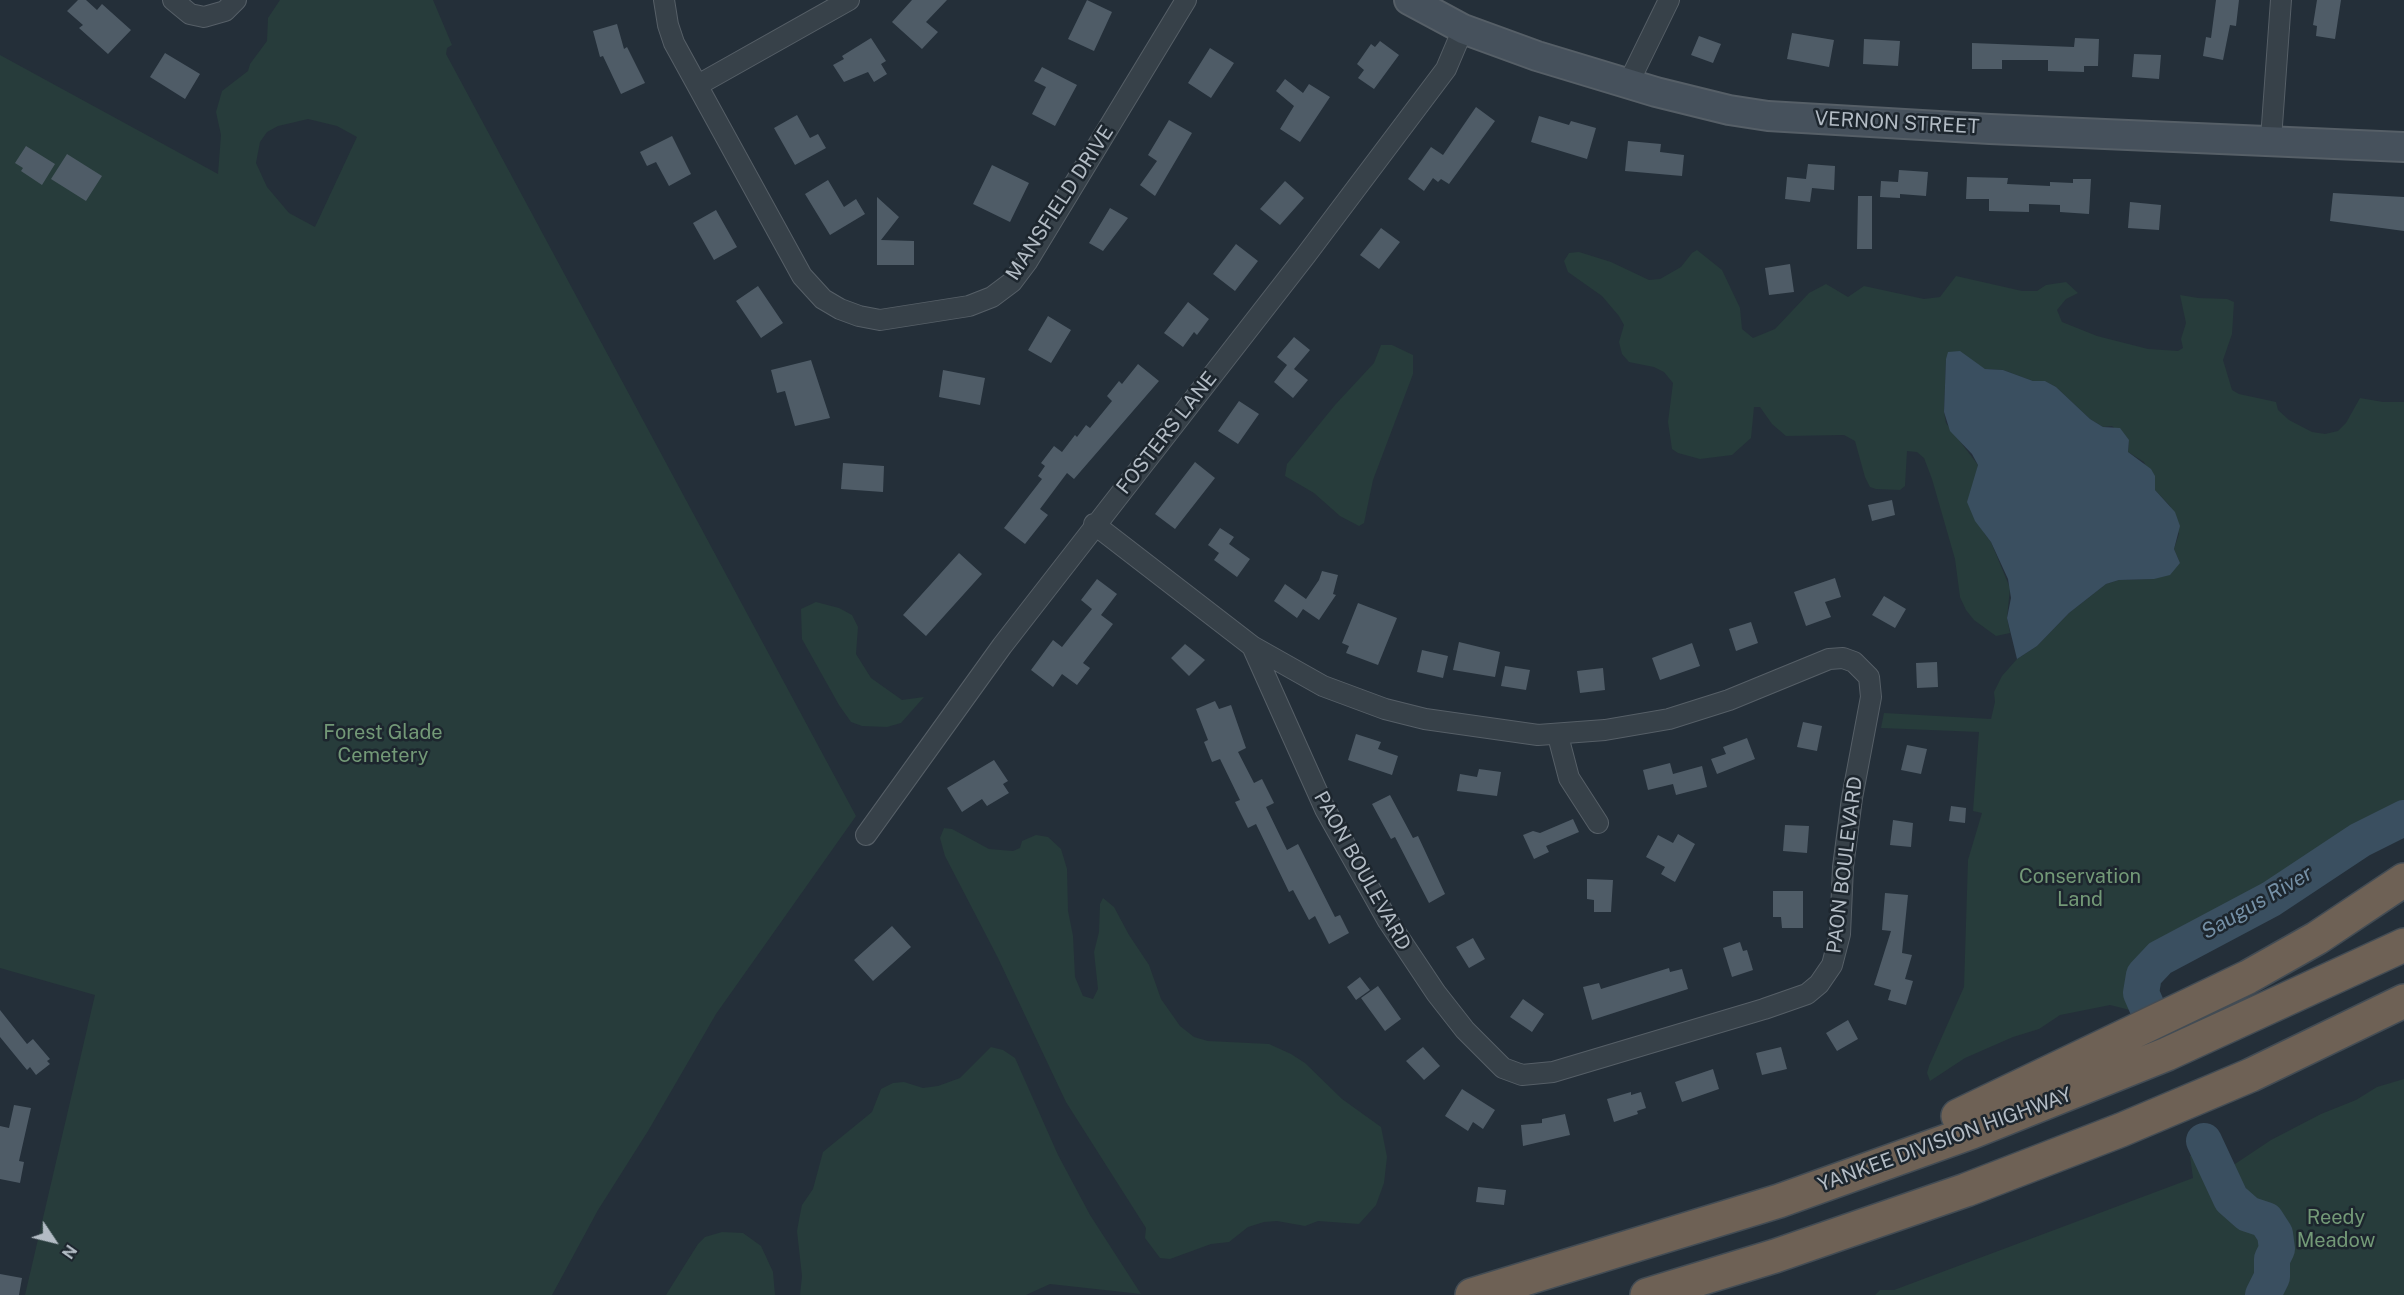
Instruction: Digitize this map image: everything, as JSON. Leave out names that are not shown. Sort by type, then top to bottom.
[{"type":"highway","points":[[1779,1201],[2248,977],[2317,938],[2404,880]]},
{"type":"highway","name":"YANKEE DIVISION HIGHWAY","points":[[1472,1295],[1779,1201],[1972,1132],[2100,1082],[2229,1026],[2404,945]]},
{"type":"highway","points":[[2251,1075],[2404,1001]]},
{"type":"highway","points":[[1647,1295],[1775,1256],[1966,1190],[2121,1130],[2251,1075],[2404,1019]]},
{"type":"main road","name":"VERNON STREET","points":[[1409,0],[1463,30],[1628,84],[1692,103],[1768,116],[1990,129],[2271,139],[2404,147]]},
{"type":"street","points":[[173,0],[190,14],[204,17],[225,11],[236,0]]},
{"type":"street","name":"MANSFIELD DRIVE","points":[[664,0],[674,43],[796,267],[823,298],[850,313],[880,320],[957,309],[992,297],[1020,272],[1186,0]]},
{"type":"street","points":[[698,85],[849,0]]},
{"type":"street","points":[[1628,84],[1670,0]]},
{"type":"street","points":[[2271,139],[2281,0]]},
{"type":"street","name":"FOSTERS LANE","points":[[866,835],[1002,646],[1094,524],[1292,274],[1439,78],[1450,63],[1463,30]]},
{"type":"street","name":"PAON BOULEVARD","points":[[1094,524],[1252,646],[1316,683],[1385,709],[1469,727],[1558,736],[1670,719],[1729,700],[1829,659],[1848,659],[1865,670],[1871,685],[1871,697],[1852,798],[1843,867],[1840,934],[1832,965],[1819,984],[1807,994],[1764,1009],[1553,1072],[1522,1075],[1503,1068],[1465,1030],[1436,993],[1388,921],[1325,809],[1252,646]]},
{"type":"street","points":[[1558,736],[1569,778],[1598,823]]},
{"type":"green space","name":"Forest Glade Cemetery","points":[[280,0],[433,0],[452,45],[447,48],[446,54],[856,816],[716,1014],[648,1131],[598,1210],[552,1295],[25,1295],[95,995],[0,968],[0,55],[218,174],[221,135],[216,112],[222,91],[248,71],[250,64],[267,41],[268,18]],"holes":[[[308,119],[337,126],[357,137],[315,227],[289,213],[267,187],[256,163],[260,142],[267,132],[278,126]]]},
{"type":"green space","name":"Conservation Land","points":[[1697,250],[1722,270],[1740,308],[1742,329],[1753,338],[1775,329],[1809,293],[1826,284],[1848,297],[1864,286],[1924,299],[1940,297],[1956,276],[2022,291],[2037,291],[2046,285],[2066,282],[2078,293],[2066,299],[2057,310],[2062,322],[2097,336],[2148,349],[2178,351],[2183,348],[2181,339],[2186,323],[2180,295],[2227,299],[2234,302],[2232,334],[2223,360],[2232,390],[2239,394],[2276,402],[2278,410],[2289,420],[2312,432],[2325,434],[2338,431],[2346,423],[2360,398],[2383,402],[2404,402],[2404,824],[2243,923],[2177,958],[2161,979],[2159,997],[2130,1010],[2110,1005],[2060,1015],[2039,1029],[2013,1037],[1965,1058],[1930,1081],[1927,1073],[1929,1066],[1964,987],[1968,860],[1982,813],[1973,811],[1979,732],[1881,728],[1884,713],[1991,719],[1995,702],[1994,692],[2002,676],[2017,659],[2037,646],[2069,613],[2106,584],[2119,580],[2154,579],[2180,563],[2174,549],[2179,534],[2170,506],[2155,490],[2144,462],[2128,452],[2129,440],[2112,426],[2103,427],[2090,419],[2056,387],[2045,381],[2033,381],[2003,370],[1985,369],[1976,364],[1946,359],[1944,412],[1946,423],[1978,465],[1976,476],[1984,533],[1991,542],[2010,588],[2007,618],[2010,633],[1996,636],[1974,620],[1966,610],[1960,597],[1955,559],[1932,479],[1924,458],[1917,452],[1907,451],[1905,486],[1900,490],[1876,489],[1870,487],[1865,477],[1855,441],[1844,435],[1786,436],[1772,424],[1760,407],[1754,407],[1751,438],[1732,455],[1700,459],[1678,453],[1672,449],[1668,422],[1673,383],[1664,372],[1654,367],[1629,362],[1622,354],[1619,342],[1624,325],[1619,316],[1602,296],[1568,272],[1564,261],[1569,253],[1579,252],[1611,262],[1649,280],[1660,279],[1681,267]]},
{"type":"green space","points":[[1381,345],[1392,345],[1413,355],[1413,374],[1373,480],[1364,523],[1359,526],[1340,516],[1314,493],[1285,476],[1287,464],[1335,405],[1374,363]]},
{"type":"green space","points":[[816,602],[839,608],[852,615],[858,627],[856,654],[871,678],[902,700],[924,697],[901,723],[887,727],[862,726],[851,722],[839,705],[802,639],[801,609]]},
{"type":"green space","points":[[944,828],[952,829],[989,849],[1013,851],[1020,848],[1022,841],[1036,835],[1048,837],[1061,849],[1067,869],[1068,911],[1073,936],[1075,977],[1083,996],[1093,999],[1098,989],[1094,952],[1099,932],[1100,904],[1103,898],[1114,907],[1149,965],[1161,999],[1180,1026],[1194,1037],[1208,1041],[1269,1044],[1291,1054],[1305,1063],[1342,1099],[1381,1127],[1387,1157],[1384,1183],[1376,1205],[1359,1224],[1318,1221],[1305,1226],[1277,1221],[1264,1222],[1248,1227],[1229,1242],[1211,1244],[1170,1259],[1160,1258],[1145,1238],[1146,1228],[1066,1102],[998,958],[945,856],[940,838]]},
{"type":"green space","points":[[991,1047],[1003,1050],[1015,1058],[1058,1155],[1090,1215],[1141,1294],[1050,1284],[1026,1295],[800,1295],[802,1276],[797,1231],[802,1205],[813,1189],[823,1152],[872,1112],[881,1089],[893,1083],[904,1082],[923,1088],[938,1086],[960,1078]]},
{"type":"green space","name":"Reedy Meadow","points":[[2404,1079],[2404,1295],[1875,1295],[1880,1290],[1894,1290],[2193,1178],[2190,1156],[2213,1144],[2232,1166],[2271,1140],[2321,1114],[2356,1100],[2377,1087]]},
{"type":"green space","points":[[722,1232],[743,1233],[761,1246],[773,1272],[775,1295],[666,1295],[698,1244],[705,1237]]},
{"type":"water","points":[[1960,351],[1985,369],[2003,370],[2033,381],[2045,381],[2056,387],[2090,419],[2103,427],[2120,428],[2129,440],[2128,452],[2151,469],[2155,476],[2155,490],[2175,512],[2180,526],[2174,549],[2180,563],[2170,575],[2154,579],[2119,580],[2106,584],[2069,613],[2037,646],[2017,659],[2007,618],[2011,598],[2008,579],[1991,542],[1975,521],[1967,502],[1978,465],[1972,454],[1950,431],[1944,412],[1946,359],[1948,352]]},
{"type":"building","points":[[78,0],[86,0],[97,10],[102,4],[131,30],[108,54],[79,28],[83,25],[67,11]]},
{"type":"building","points":[[912,0],[947,0],[926,22],[938,32],[922,49],[892,22]]},
{"type":"building","points":[[1087,0],[1112,12],[1094,51],[1068,39]]},
{"type":"building","points":[[2216,0],[2239,0],[2236,26],[2230,25],[2223,60],[2203,56],[2206,37],[2211,38]]},
{"type":"building","points":[[2317,0],[2341,0],[2335,39],[2316,36],[2317,26],[2313,25]]},
{"type":"building","points":[[617,24],[624,49],[627,47],[645,83],[621,94],[603,56],[600,57],[593,31]]},
{"type":"building","points":[[1792,33],[1834,40],[1829,67],[1787,59]]},
{"type":"building","points":[[1699,36],[1721,44],[1713,63],[1691,55]]},
{"type":"building","points":[[871,38],[886,61],[881,64],[887,74],[874,82],[868,72],[844,82],[833,65],[844,59],[842,56]]},
{"type":"building","points":[[2075,38],[2099,39],[2098,66],[2084,66],[2084,72],[2048,71],[2048,60],[2002,60],[2002,69],[1972,69],[1972,43],[2074,47]]},
{"type":"building","points":[[1864,39],[1900,41],[1898,66],[1863,64]]},
{"type":"building","points":[[1380,41],[1399,55],[1374,89],[1358,78],[1364,70],[1357,64],[1371,44],[1375,47]]},
{"type":"building","points":[[1210,48],[1234,63],[1211,98],[1188,83]]},
{"type":"building","points":[[165,53],[200,74],[185,99],[150,77]]},
{"type":"building","points":[[2134,54],[2161,55],[2159,79],[2132,77]]},
{"type":"building","points":[[1042,67],[1077,85],[1055,126],[1032,114],[1046,87],[1034,81]]},
{"type":"building","points":[[1285,79],[1303,93],[1309,84],[1330,97],[1300,142],[1280,129],[1294,106],[1276,91]]},
{"type":"building","points":[[1476,107],[1495,121],[1449,184],[1441,179],[1438,182],[1433,178],[1424,191],[1408,179],[1431,147],[1443,155]]},
{"type":"building","points":[[797,115],[810,138],[818,134],[826,148],[795,165],[774,128]]},
{"type":"building","points":[[1539,116],[1569,125],[1571,121],[1596,128],[1587,159],[1531,142]]},
{"type":"building","points":[[1169,120],[1192,133],[1155,196],[1140,185],[1157,161],[1148,155]]},
{"type":"building","points":[[672,136],[691,174],[669,186],[656,162],[647,166],[640,152]]},
{"type":"building","points":[[1628,141],[1661,144],[1660,152],[1684,155],[1682,176],[1625,171]]},
{"type":"building","points":[[26,146],[55,164],[42,185],[21,171],[23,168],[15,163]]},
{"type":"building","points":[[67,154],[102,176],[86,201],[51,179]]},
{"type":"building","points":[[1808,164],[1835,166],[1834,190],[1812,188],[1810,202],[1785,199],[1787,177],[1806,179]]},
{"type":"building","points":[[992,165],[1029,183],[1010,222],[973,204]]},
{"type":"building","points":[[1899,170],[1928,172],[1926,196],[1900,194],[1900,198],[1880,197],[1881,181],[1898,182]]},
{"type":"building","points":[[1967,177],[2008,178],[2007,184],[2050,186],[2050,182],[2073,183],[2073,179],[2091,179],[2089,214],[2060,212],[2060,205],[2029,204],[2029,212],[1989,211],[1989,199],[1966,199]]},
{"type":"building","points":[[828,180],[844,207],[856,199],[865,214],[830,235],[805,194]]},
{"type":"building","points":[[1285,181],[1304,198],[1280,225],[1260,209]]},
{"type":"building","points":[[2333,193],[2404,197],[2404,231],[2330,221]]},
{"type":"building","points":[[1858,196],[1872,196],[1872,249],[1857,249]]},
{"type":"building","points":[[877,197],[899,217],[881,240],[914,241],[914,265],[877,265]]},
{"type":"building","points":[[2130,202],[2161,205],[2159,230],[2128,228]]},
{"type":"building","points":[[1110,208],[1128,218],[1103,251],[1089,243]]},
{"type":"building","points":[[716,210],[737,247],[714,260],[693,223]]},
{"type":"building","points":[[1381,228],[1400,242],[1379,269],[1360,255]]},
{"type":"building","points":[[1236,244],[1258,261],[1235,291],[1213,274]]},
{"type":"building","points":[[1790,264],[1794,292],[1769,295],[1765,268]]},
{"type":"building","points":[[758,286],[783,323],[761,338],[736,301]]},
{"type":"building","points":[[1188,302],[1209,319],[1197,335],[1194,332],[1183,347],[1164,333]]},
{"type":"building","points":[[1048,316],[1071,330],[1051,363],[1028,350]]},
{"type":"building","points":[[1294,337],[1310,350],[1294,369],[1308,380],[1293,398],[1274,382],[1287,365],[1277,357]]},
{"type":"building","points":[[811,360],[830,418],[795,426],[785,391],[777,393],[771,370]]},
{"type":"building","points":[[1138,364],[1159,381],[1074,479],[1067,473],[1040,509],[1048,515],[1025,544],[1004,528],[1042,479],[1038,476],[1045,466],[1041,463],[1054,446],[1062,452],[1086,425],[1090,428],[1112,401],[1107,396],[1119,381],[1122,384]]},
{"type":"building","points":[[943,370],[985,378],[980,405],[939,397]]},
{"type":"building","points":[[1239,401],[1259,414],[1238,444],[1218,431]]},
{"type":"building","points":[[1195,462],[1215,478],[1175,529],[1155,514]]},
{"type":"building","points":[[843,463],[884,466],[883,492],[841,489]]},
{"type":"building","points":[[1892,500],[1895,515],[1872,521],[1868,505]]},
{"type":"building","points":[[1220,528],[1234,537],[1229,544],[1250,559],[1237,577],[1214,560],[1219,553],[1208,545]]},
{"type":"building","points":[[959,553],[982,574],[926,636],[903,615]]},
{"type":"building","points":[[1322,571],[1338,575],[1333,594],[1336,595],[1319,620],[1303,609],[1297,618],[1274,601],[1285,584],[1306,599],[1319,580]]},
{"type":"building","points":[[1835,578],[1841,597],[1825,602],[1831,617],[1806,626],[1794,592]]},
{"type":"building","points":[[1097,579],[1117,594],[1101,615],[1113,624],[1083,663],[1090,668],[1077,685],[1062,674],[1053,687],[1031,670],[1053,640],[1062,647],[1092,609],[1081,600]]},
{"type":"building","points":[[1884,596],[1906,609],[1895,628],[1872,615]]},
{"type":"building","points":[[1358,603],[1397,618],[1378,665],[1346,653],[1349,646],[1342,643]]},
{"type":"building","points":[[1751,622],[1758,643],[1736,651],[1729,629]]},
{"type":"building","points":[[1459,642],[1500,652],[1495,677],[1453,670]]},
{"type":"building","points":[[1692,643],[1700,666],[1660,680],[1652,658]]},
{"type":"building","points":[[1185,644],[1205,660],[1189,676],[1171,658]]},
{"type":"building","points":[[1422,650],[1448,656],[1443,678],[1417,672]]},
{"type":"building","points":[[1937,662],[1938,687],[1917,688],[1916,663]]},
{"type":"building","points":[[1505,666],[1530,670],[1526,690],[1501,686]]},
{"type":"building","points":[[1603,668],[1605,690],[1580,693],[1577,671]]},
{"type":"building","points":[[1215,701],[1219,709],[1231,705],[1246,748],[1238,752],[1254,783],[1262,779],[1274,803],[1266,807],[1287,850],[1298,844],[1335,917],[1340,915],[1349,933],[1329,944],[1315,916],[1309,920],[1293,890],[1289,892],[1256,824],[1248,828],[1235,802],[1240,800],[1220,759],[1212,762],[1204,742],[1208,740],[1196,709]]},
{"type":"building","points":[[1803,722],[1822,726],[1817,751],[1797,747]]},
{"type":"building","points":[[1356,734],[1381,742],[1378,749],[1398,756],[1392,775],[1348,760]]},
{"type":"building","points":[[1747,738],[1755,759],[1717,774],[1711,759],[1726,754],[1723,747]]},
{"type":"building","points":[[1907,745],[1927,749],[1921,774],[1901,770]]},
{"type":"building","points":[[994,760],[1008,781],[1003,784],[1009,793],[987,806],[982,799],[962,812],[947,788]]},
{"type":"building","points":[[1670,763],[1673,774],[1702,766],[1707,787],[1676,795],[1673,784],[1648,790],[1643,770]]},
{"type":"building","points":[[1479,769],[1501,772],[1497,796],[1457,791],[1460,774],[1477,777]]},
{"type":"building","points":[[1390,795],[1413,838],[1418,836],[1445,894],[1429,903],[1395,837],[1391,839],[1372,804]]},
{"type":"building","points":[[1951,806],[1966,808],[1965,823],[1949,821]]},
{"type":"building","points":[[1573,819],[1579,832],[1546,846],[1549,852],[1534,859],[1523,835],[1533,831],[1540,833]]},
{"type":"building","points":[[1893,820],[1913,823],[1911,847],[1890,845]]},
{"type":"building","points":[[1785,825],[1809,826],[1807,853],[1783,851]]},
{"type":"building","points":[[1678,834],[1695,844],[1675,882],[1661,874],[1665,867],[1646,857],[1658,835],[1673,843]]},
{"type":"building","points":[[1587,879],[1613,880],[1611,912],[1594,912],[1594,900],[1587,899]]},
{"type":"building","points":[[1773,891],[1803,891],[1803,928],[1782,928],[1781,917],[1773,917]]},
{"type":"building","points":[[1885,893],[1908,895],[1902,953],[1912,955],[1905,979],[1913,981],[1906,1005],[1888,1000],[1891,990],[1874,985],[1891,931],[1882,930]]},
{"type":"building","points":[[892,926],[911,947],[873,981],[854,960]]},
{"type":"building","points":[[1473,938],[1485,959],[1469,968],[1456,947]]},
{"type":"building","points":[[1740,942],[1743,951],[1747,950],[1753,970],[1732,977],[1723,948]]},
{"type":"building","points":[[1669,968],[1670,972],[1682,969],[1688,989],[1592,1020],[1583,987],[1599,983],[1601,989]]},
{"type":"building","points":[[1360,977],[1370,990],[1356,1000],[1347,987]]},
{"type":"building","points":[[1378,986],[1401,1019],[1385,1031],[1361,998]]},
{"type":"building","points":[[1523,999],[1544,1014],[1532,1032],[1510,1017]]},
{"type":"building","points":[[0,1010],[27,1044],[33,1039],[50,1059],[47,1061],[50,1064],[36,1075],[30,1067],[27,1070],[0,1037]]},
{"type":"building","points":[[1848,1020],[1858,1039],[1837,1051],[1826,1033]]},
{"type":"building","points":[[1423,1047],[1440,1066],[1424,1080],[1406,1061]]},
{"type":"building","points":[[1781,1047],[1787,1069],[1762,1075],[1756,1053]]},
{"type":"building","points":[[1713,1069],[1719,1089],[1682,1102],[1675,1082]]},
{"type":"building","points":[[1462,1089],[1495,1110],[1483,1129],[1473,1122],[1468,1131],[1445,1116]]},
{"type":"building","points":[[1631,1092],[1631,1095],[1641,1092],[1646,1108],[1637,1111],[1638,1114],[1614,1122],[1607,1099]]},
{"type":"building","points":[[14,1105],[31,1108],[19,1161],[24,1162],[20,1183],[0,1179],[0,1126],[9,1128]]},
{"type":"building","points":[[1565,1114],[1570,1135],[1523,1146],[1521,1125],[1542,1123],[1542,1119]]},
{"type":"building","points":[[1478,1187],[1506,1190],[1504,1205],[1476,1202]]},
{"type":"building","points":[[0,1274],[22,1278],[19,1295],[0,1295]]},
{"type":"waterway","name":"Saugus River","points":[[2148,1009],[2141,993],[2144,975],[2160,958],[2271,899],[2360,840],[2404,818]]},
{"type":"waterway","name":"Saugus River","points":[[2204,1141],[2231,1199],[2248,1214],[2266,1220],[2275,1234],[2277,1249],[2272,1259],[2272,1277],[2263,1295]]}]
